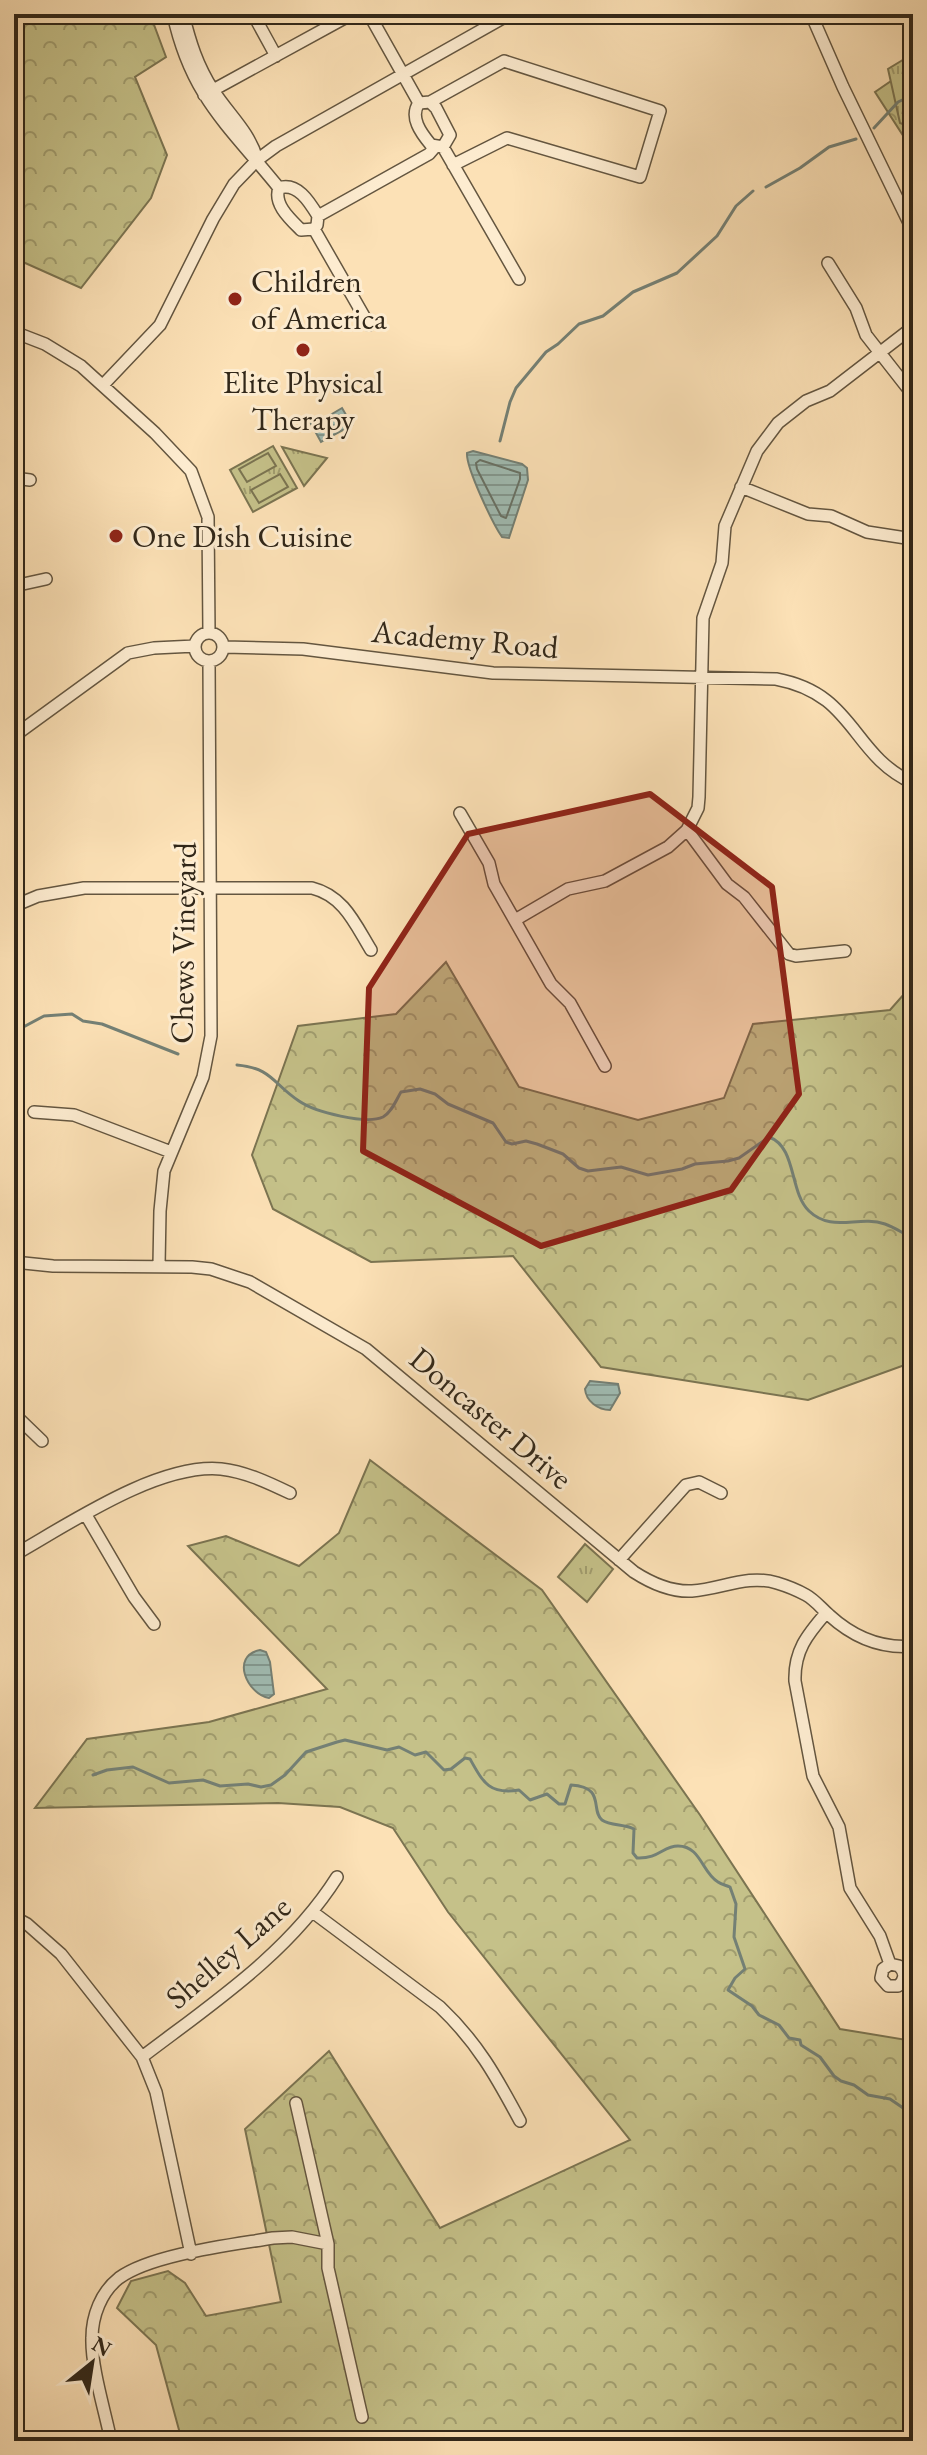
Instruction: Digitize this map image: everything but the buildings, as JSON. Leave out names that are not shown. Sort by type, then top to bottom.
[{"type":"street","points":[[173,14],[187,65],[251,140],[257,160],[279,188]]},
{"type":"street","points":[[183,14],[189,41],[208,93]]},
{"type":"street","points":[[253,14],[276,56]]},
{"type":"street","points":[[208,93],[352,14]]},
{"type":"street","points":[[318,216],[429,154],[450,135],[436,108],[424,103],[403,75],[369,14]]},
{"type":"street","points":[[104,384],[160,325],[223,200],[257,160],[276,146],[510,14]]},
{"type":"street","points":[[811,14],[913,231]]},
{"type":"street","points":[[453,165],[507,138],[640,177],[660,111],[504,61],[415,110],[415,119],[427,142],[439,147],[453,165],[519,279]]},
{"type":"street","points":[[279,188],[289,186],[297,189],[318,216],[314,229]]},
{"type":"street","points":[[279,188],[276,197],[279,205],[301,230],[314,229]]},
{"type":"street","points":[[314,229],[369,325]]},
{"type":"street","points":[[828,263],[856,308],[866,335],[913,395]]},
{"type":"street","points":[[515,920],[568,889],[605,881],[668,847],[687,830],[698,808],[699,797],[703,618],[722,563],[725,526],[757,451],[778,423],[806,401],[830,391],[913,327]]},
{"type":"street","points":[[14,332],[64,354],[104,384],[191,471],[208,517],[209,633]]},
{"type":"street","points":[[14,478],[30,480]]},
{"type":"street","points":[[741,487],[814,516],[831,516],[867,532],[913,541]]},
{"type":"street","points":[[14,586],[46,579]]},
{"type":"street","points":[[209,633],[221,638],[224,647],[221,655],[209,662],[201,659],[195,646],[201,635],[209,633]]},
{"type":"street","points":[[14,736],[128,653],[195,646]]},
{"type":"street","name":"Academy Road","points":[[224,647],[303,649],[493,673],[776,679],[808,688],[834,705],[886,767],[913,783]]},
{"type":"street","name":"Chews Vineyard","points":[[159,1265],[161,1188],[171,1152],[195,1100],[208,1057],[211,1021],[209,662]]},
{"type":"street","points":[[460,813],[489,863],[494,884],[551,984],[570,1003],[605,1066]]},
{"type":"street","points":[[687,830],[727,884],[744,897],[789,954],[845,951]]},
{"type":"street","points":[[14,906],[38,896],[84,888],[312,888],[324,891],[343,905],[371,950]]},
{"type":"street","points":[[34,1112],[74,1115],[171,1152]]},
{"type":"street","name":"Doncaster Drive","points":[[14,1262],[53,1266],[159,1265],[211,1269],[250,1282],[344,1335],[405,1381],[646,1580],[693,1591],[753,1579],[773,1582],[808,1595],[848,1631],[871,1643],[913,1646]]},
{"type":"street","points":[[14,1414],[42,1441]]},
{"type":"street","points":[[14,1555],[155,1481],[200,1469],[241,1472],[290,1493]]},
{"type":"street","points":[[619,1560],[686,1485],[699,1482],[721,1493]]},
{"type":"street","points":[[86,1515],[134,1597],[154,1624]]},
{"type":"street","points":[[826,1613],[800,1646],[794,1668],[795,1681],[813,1776],[839,1827],[850,1888],[880,1936],[890,1964]]},
{"type":"street","name":"Shelley Lane","points":[[142,2057],[242,1981],[296,1933],[314,1913],[337,1877]]},
{"type":"street","points":[[314,1913],[440,2007],[458,2024],[485,2057],[520,2121]]},
{"type":"street","points":[[14,1917],[27,1924],[61,1954],[142,2057],[156,2092],[191,2254]]},
{"type":"street","points":[[296,2103],[328,2244],[328,2268],[362,2417]]},
{"type":"street","points":[[111,2441],[91,2341],[96,2312],[108,2289],[119,2278],[149,2264],[273,2238],[292,2237],[328,2244]]},
{"type":"highlighted area","points":[[650,794],[772,887],[799,1094],[731,1190],[541,1246],[363,1151],[369,988],[468,834]]},
{"type":"green space","points":[[14,14],[150,14],[166,57],[135,77],[167,155],[151,198],[81,288],[14,258]]},
{"type":"green space","points":[[906,58],[913,60],[913,128],[900,123],[888,69]]},
{"type":"green space","points":[[913,66],[913,151],[875,92]]},
{"type":"green space","points":[[273,446],[297,488],[253,512],[230,470]]},
{"type":"green space","points":[[282,447],[327,458],[304,486]]},
{"type":"green space","points":[[268,453],[276,466],[247,482],[239,469]]},
{"type":"green space","points":[[280,474],[288,487],[259,503],[251,490]]},
{"type":"green space","points":[[446,962],[519,1087],[638,1120],[724,1098],[753,1024],[890,1010],[913,984],[913,1362],[808,1400],[601,1367],[513,1256],[371,1262],[273,1209],[252,1155],[298,1026],[396,1014]]},
{"type":"green space","points":[[370,1460],[542,1590],[700,1815],[840,2029],[913,2041],[913,2441],[182,2441],[156,2345],[117,2308],[131,2281],[168,2271],[185,2283],[206,2316],[281,2302],[245,2129],[329,2051],[440,2228],[630,2140],[448,1912],[393,1828],[340,1807],[278,1803],[35,1808],[87,1739],[209,1722],[327,1689],[188,1546],[226,1536],[299,1566],[339,1533]]},
{"type":"green space","points":[[585,1544],[613,1569],[587,1602],[558,1577]]},
{"type":"water","points":[[342,408],[352,425],[321,442],[310,422],[318,417],[320,421]]},
{"type":"water","points":[[473,451],[527,468],[528,480],[509,538],[502,537],[475,483],[467,453]]},
{"type":"water","points":[[590,1381],[618,1384],[620,1393],[610,1410],[597,1407],[590,1401],[585,1389]]},
{"type":"water","points":[[260,1650],[266,1652],[270,1662],[274,1694],[269,1698],[254,1690],[245,1675],[246,1659]]},
{"type":"waterway","points":[[874,128],[898,102],[913,95]]},
{"type":"waterway","points":[[766,187],[829,147],[856,139]]},
{"type":"waterway","points":[[500,441],[516,388],[546,352],[579,324],[603,316],[633,292],[677,273],[717,236],[736,206],[753,191]]},
{"type":"waterway","points":[[14,1032],[44,1016],[72,1014],[83,1021],[102,1024],[178,1054]]},
{"type":"waterway","points":[[237,1065],[265,1073],[307,1105],[353,1118],[383,1117],[401,1092],[420,1089],[493,1123],[506,1142],[537,1144],[563,1154],[579,1168],[588,1171],[621,1167],[648,1175],[695,1164],[728,1161],[739,1158],[769,1137],[784,1150],[798,1193],[809,1211],[818,1218],[836,1222],[875,1222],[913,1238]]},
{"type":"waterway","points":[[93,1775],[133,1767],[169,1783],[203,1780],[220,1786],[248,1784],[261,1787],[271,1785],[285,1775],[306,1752],[345,1740],[387,1750],[399,1747],[415,1755],[426,1752],[444,1770],[451,1769],[465,1758],[470,1759],[488,1785],[501,1790],[519,1790],[530,1800],[547,1794],[559,1804],[565,1804],[571,1785],[589,1790],[602,1820],[634,1829],[633,1853],[637,1858],[651,1857],[673,1847],[686,1847],[697,1855],[713,1878],[730,1887],[736,1904],[734,1937],[745,1969],[728,1990],[752,2006],[759,2015],[779,2025],[789,2038],[800,2040],[801,2045],[820,2057],[841,2081],[854,2085],[868,2095],[890,2099],[909,2112],[906,2141],[913,2156]]},
{"type":"waterway","points":[[911,2441],[913,2434]]},
{"type":"place","name":"Children of America","points":[[235,299]]},
{"type":"place","name":"Elite Physical Therapy","points":[[303,350]]},
{"type":"place","name":"One Dish Cuisine","points":[[116,536]]}]
